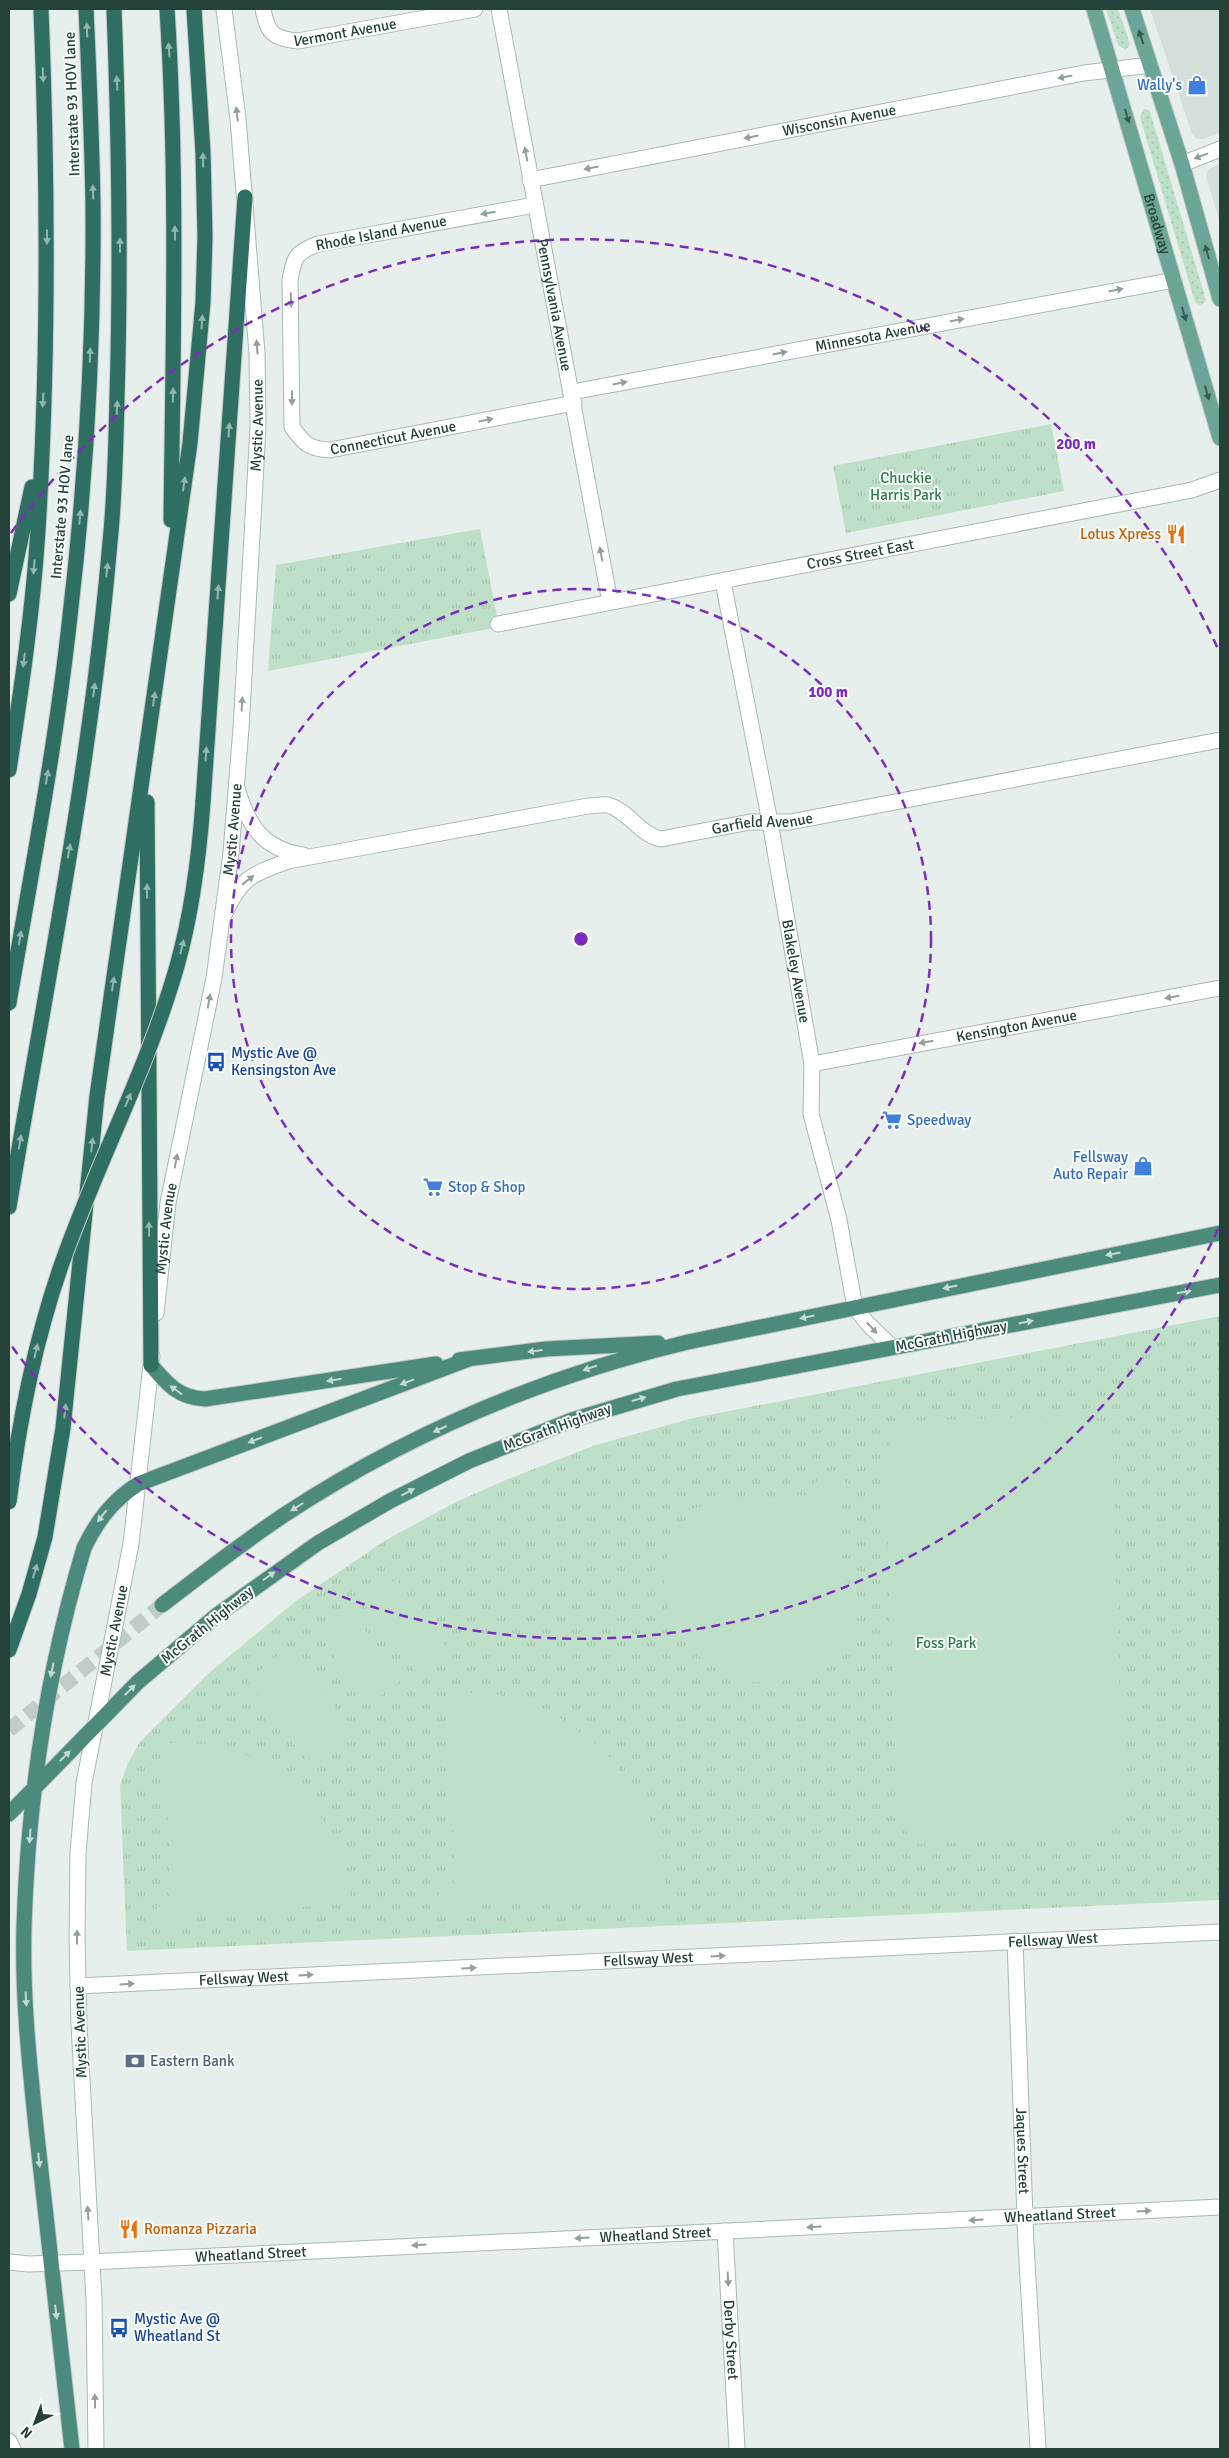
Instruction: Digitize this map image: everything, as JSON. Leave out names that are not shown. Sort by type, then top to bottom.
[{"type":"highway","points":[[9,770],[30,611],[38,530],[47,275],[45,108],[40,9]]},
{"type":"highway","name":"Interstate 93 HOV lane","points":[[9,1003],[50,758],[70,618],[85,456],[92,289],[93,205],[86,9]]},
{"type":"highway","points":[[9,1207],[78,799],[102,619],[110,540],[115,458],[120,288],[119,138],[114,9]]},
{"type":"highway","points":[[166,9],[174,149],[175,241],[170,584]]},
{"type":"highway","points":[[9,1650],[45,1537],[63,1428],[98,1096],[190,443],[203,302],[203,153],[194,9]]},
{"type":"highway","points":[[9,1502],[30,1378],[52,1295],[91,1189],[150,1046],[177,966],[194,890],[203,802],[245,197]]},
{"type":"highway","points":[[9,594],[40,449]]},
{"type":"highway","points":[[147,748],[151,1365],[171,1388],[182,1395],[205,1399],[469,1359],[584,1346],[688,1342]]},
{"type":"highway","points":[[162,1605],[285,1515],[348,1476],[418,1439],[498,1402],[568,1376],[623,1358],[688,1342],[1220,1232]]},
{"type":"highway","name":"McGrath Highway","points":[[9,1814],[138,1682],[184,1642],[255,1586],[354,1522],[468,1461],[572,1420],[653,1395],[892,1347],[1220,1285]]},
{"type":"highway","points":[[72,2449],[50,2263],[27,2040],[24,1926],[34,1788],[49,1688],[84,1548],[93,1528],[106,1510],[121,1495],[138,1484],[469,1359]]},
{"type":"highway","points":[[9,1614],[28,1594]]},
{"type":"main road","name":"Broadway","points":[[1094,9],[1220,438]]},
{"type":"main road","points":[[1132,9],[1182,164],[1220,299]]},
{"type":"street","name":"Mystic Avenue","points":[[96,2449],[94,2307],[90,2262],[76,1938],[80,1816],[84,1783],[131,1544],[168,1203],[203,1035],[222,920],[237,788],[258,426],[257,353],[245,197],[224,9]]},
{"type":"street","name":"Vermont Avenue","points":[[263,9],[270,32],[282,40],[298,41],[475,9]]},
{"type":"street","name":"Pennsylvania Avenue","points":[[499,9],[610,602]]},
{"type":"street","name":"Wisconsin Avenue","points":[[530,180],[1113,69],[1150,65]]},
{"type":"street","points":[[1182,164],[1220,149]]},
{"type":"street","name":"Rhode Island Avenue","points":[[292,352],[290,280],[293,262],[302,250],[318,244],[536,205]]},
{"type":"street","name":"Minnesota Avenue","points":[[573,398],[1174,280]]},
{"type":"street","name":"Connecticut Avenue","points":[[292,352],[292,427],[302,441],[314,449],[330,450],[573,398]]},
{"type":"street","name":"Cross Street East","points":[[498,624],[1192,490],[1220,480]]},
{"type":"street","name":"Blakeley Avenue","points":[[723,582],[770,822],[812,1064],[811,1114],[839,1220],[855,1307],[867,1323],[892,1347]]},
{"type":"street","name":"Garfield Avenue","points":[[222,920],[233,896],[244,881],[260,871],[288,861],[588,806],[606,805],[621,810],[652,836],[662,838],[750,822],[799,820],[1220,740]]},
{"type":"street","name":"Garfield Avenue","points":[[237,788],[244,812],[255,830],[271,845],[288,853],[312,856]]},
{"type":"street","name":"Kensington Avenue","points":[[812,1064],[1220,988]]},
{"type":"street","name":"Fellsway West","points":[[78,1986],[1220,1932]]},
{"type":"street","name":"Jaques Street","points":[[1015,1941],[1025,2217],[1038,2449]]},
{"type":"street","name":"Wheatland Street","points":[[9,2262],[90,2262],[1220,2207]]},
{"type":"street","name":"Derby Street","points":[[725,2231],[737,2449]]},
{"type":"street","points":[[9,2441],[13,2449]]},
{"type":"shaded area","points":[[1150,9],[1220,9],[1220,132],[1203,139],[1197,139],[1192,134]]},
{"type":"shaded area","points":[[1220,163],[1220,223],[1206,176],[1208,170]]},
{"type":"green space","points":[[1106,9],[1118,9],[1130,44],[1126,50],[1118,45]]},
{"type":"green space","points":[[1144,109],[1149,110],[1151,115],[1206,300],[1201,306],[1195,302],[1140,117]]},
{"type":"green space","name":"Chuckie Harris Park","points":[[1051,424],[1064,491],[846,533],[833,466]]},
{"type":"green space","points":[[480,529],[499,627],[268,671],[276,565]]},
{"type":"green space","name":"Foss Park","points":[[1220,1316],[1220,1900],[127,1951],[120,1785],[128,1763],[140,1742],[209,1673],[296,1601],[386,1540],[456,1502],[508,1479],[596,1445],[693,1418]]},
{"type":"green space","points":[[1094,1415],[1112,1444],[1123,1806],[1108,1837],[913,1844],[897,1814],[885,1450],[904,1421]]},
{"type":"green space","points":[[830,1473],[838,1475],[843,1479],[848,1489],[845,1501],[834,1510],[856,1632],[827,1662],[803,1677],[765,1682],[743,1680],[723,1672],[705,1661],[690,1647],[678,1630],[669,1610],[664,1571],[668,1552],[675,1537],[693,1508],[812,1494],[817,1480]]},
{"type":"green space","points":[[396,1579],[446,1647],[414,1671],[364,1603]]},
{"type":"green space","points":[[352,1613],[402,1679],[369,1704],[320,1636]]},
{"type":"green space","points":[[291,1647],[350,1728],[306,1760],[247,1680]]},
{"type":"green space","points":[[448,1691],[500,1695],[556,1715],[606,1752],[639,1795],[661,1846],[667,1898],[475,1903],[469,1916],[461,1922],[452,1921],[444,1916],[438,1908],[437,1899],[442,1890],[455,1884]]},
{"type":"green space","points":[[165,1743],[214,1744],[272,1764],[318,1812],[341,1857],[351,1903],[187,1917],[183,1929],[176,1934],[168,1934],[160,1930],[155,1923],[154,1915],[159,1908],[171,1902]]},
{"type":"tunnel","points":[[9,1730],[162,1605]]},
{"type":"place","name":"Wally's","points":[[1197,85]]},
{"type":"place","name":"Lotus Xpress","points":[[1176,534]]},
{"type":"place","name":"Mystic Ave @ Kensingston Ave","points":[[216,1062]]},
{"type":"place","name":"Speedway","points":[[892,1120]]},
{"type":"place","name":"Fellsway Auto Repair","points":[[1143,1166]]},
{"type":"place","name":"Stop & Shop","points":[[433,1187]]},
{"type":"place","name":"Eastern Bank","points":[[135,2061]]},
{"type":"place","name":"Romanza Pizzaria","points":[[129,2229]]},
{"type":"place","name":"Mystic Ave @ Wheatland St","points":[[119,2328]]}]
